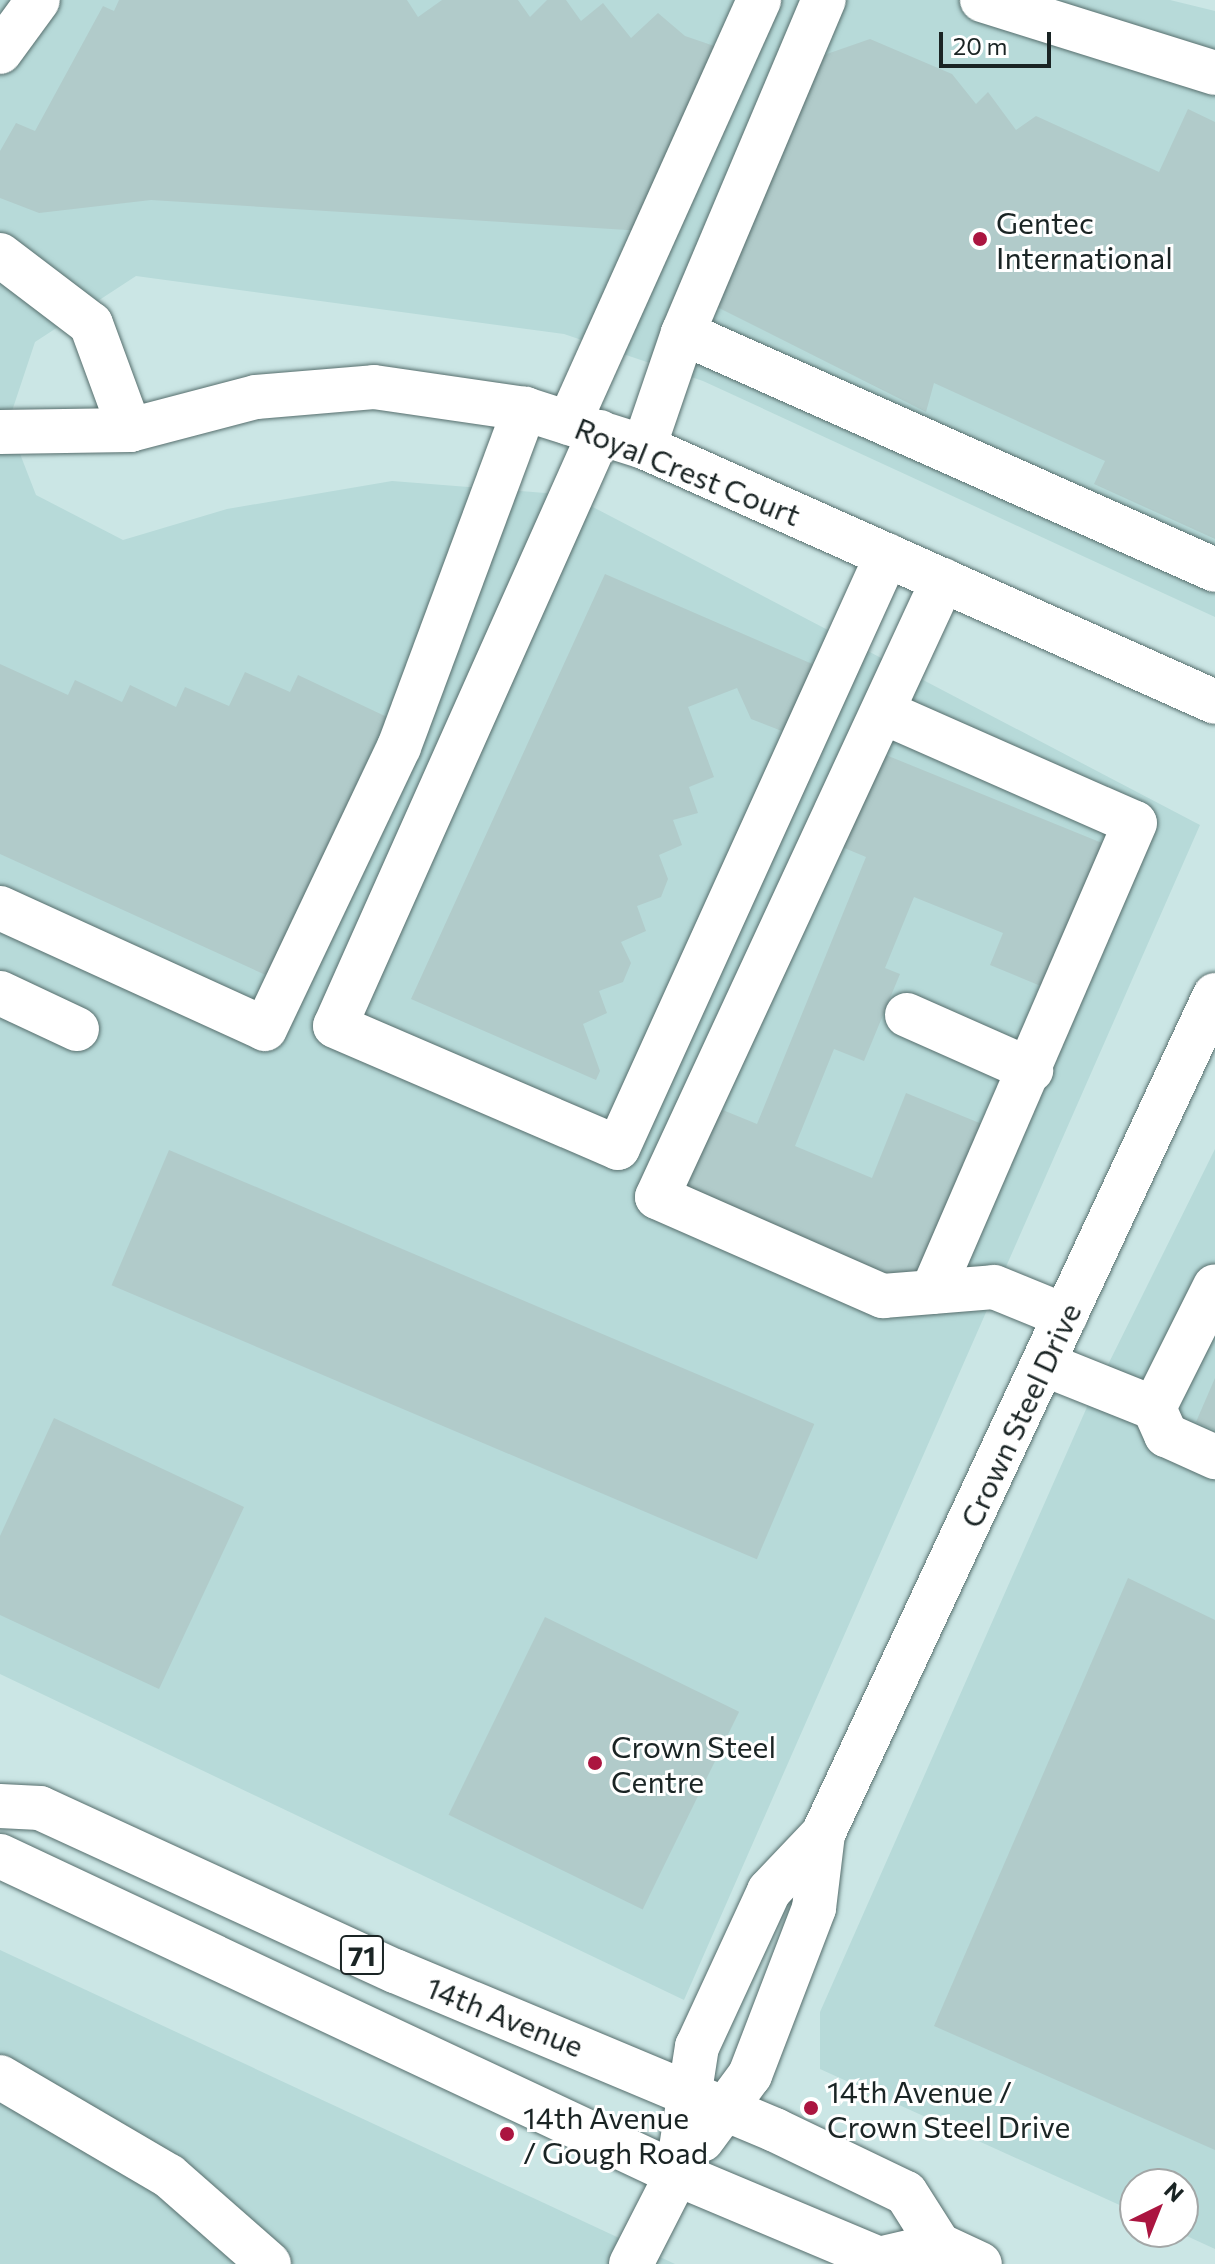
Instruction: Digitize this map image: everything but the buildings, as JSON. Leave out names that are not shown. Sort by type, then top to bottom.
[{"type":"main road","points":[[0,52],[38,0]]},
{"type":"main road","points":[[759,0],[335,1026],[618,1148],[887,555]]},
{"type":"main road","points":[[644,447],[683,333],[824,0]]},
{"type":"main road","points":[[982,0],[1215,73]]},
{"type":"main road","points":[[0,255],[91,324],[130,430]]},
{"type":"main road","points":[[683,333],[1215,570]]},
{"type":"main road","name":"Royal Crest Court","points":[[0,432],[130,430],[256,397],[374,387],[525,409],[644,447],[1215,702]]},
{"type":"main road","points":[[0,908],[265,1029],[399,747],[525,409]]},
{"type":"main road","points":[[943,580],[657,1197],[883,1296],[994,1287],[1065,1316]]},
{"type":"main road","points":[[883,712],[1135,823],[1031,1070],[932,1292]]},
{"type":"main road","points":[[0,993],[77,1029]]},
{"type":"main road","name":"Crown Steel Drive","points":[[707,2102],[750,2075],[814,1908],[823,1834],[1215,995]]},
{"type":"main road","points":[[907,1015],[1031,1070]]},
{"type":"main road","points":[[1154,1408],[1215,1286]]},
{"type":"main road","points":[[1044,1364],[1154,1408],[1166,1435],[1215,1457]]},
{"type":"main road","name":"14th Avenue","points":[[0,1806],[40,1808],[906,2193],[939,2245]]},
{"type":"main road","name":"Crown Steel Drive","points":[[631,2264],[677,2174],[707,2102],[697,2047],[769,1891],[823,1834]]},
{"type":"main road","name":"71","points":[[0,1856],[677,2174],[879,2259],[939,2245]]},
{"type":"main road","points":[[0,2077],[19,2107],[169,2176],[269,2264]]},
{"type":"main road","points":[[939,2245],[980,2264]]},
{"type":"shaded area","points":[[0,0],[1170,0],[1215,11],[1215,617],[703,381],[564,334],[136,276],[35,342],[8,423],[36,495],[123,540],[227,509],[392,481],[570,495],[1200,825],[684,2000],[0,1674]]},
{"type":"shaded area","points":[[1215,1149],[1215,2249],[1199,2242],[1199,2168],[1119,2168],[1119,2205],[820,2069],[820,2012],[1087,1407]]},
{"type":"shaded area","points":[[0,1950],[675,2264],[0,2264]]},
{"type":"place","name":"Gentec International","points":[[980,239]]},
{"type":"place","name":"Crown Steel Centre","points":[[595,1763]]},
{"type":"place","name":"14th Avenue / Crown Steel Drive","points":[[811,2108]]},
{"type":"place","name":"14th Avenue / Gough Road","points":[[507,2134]]}]
